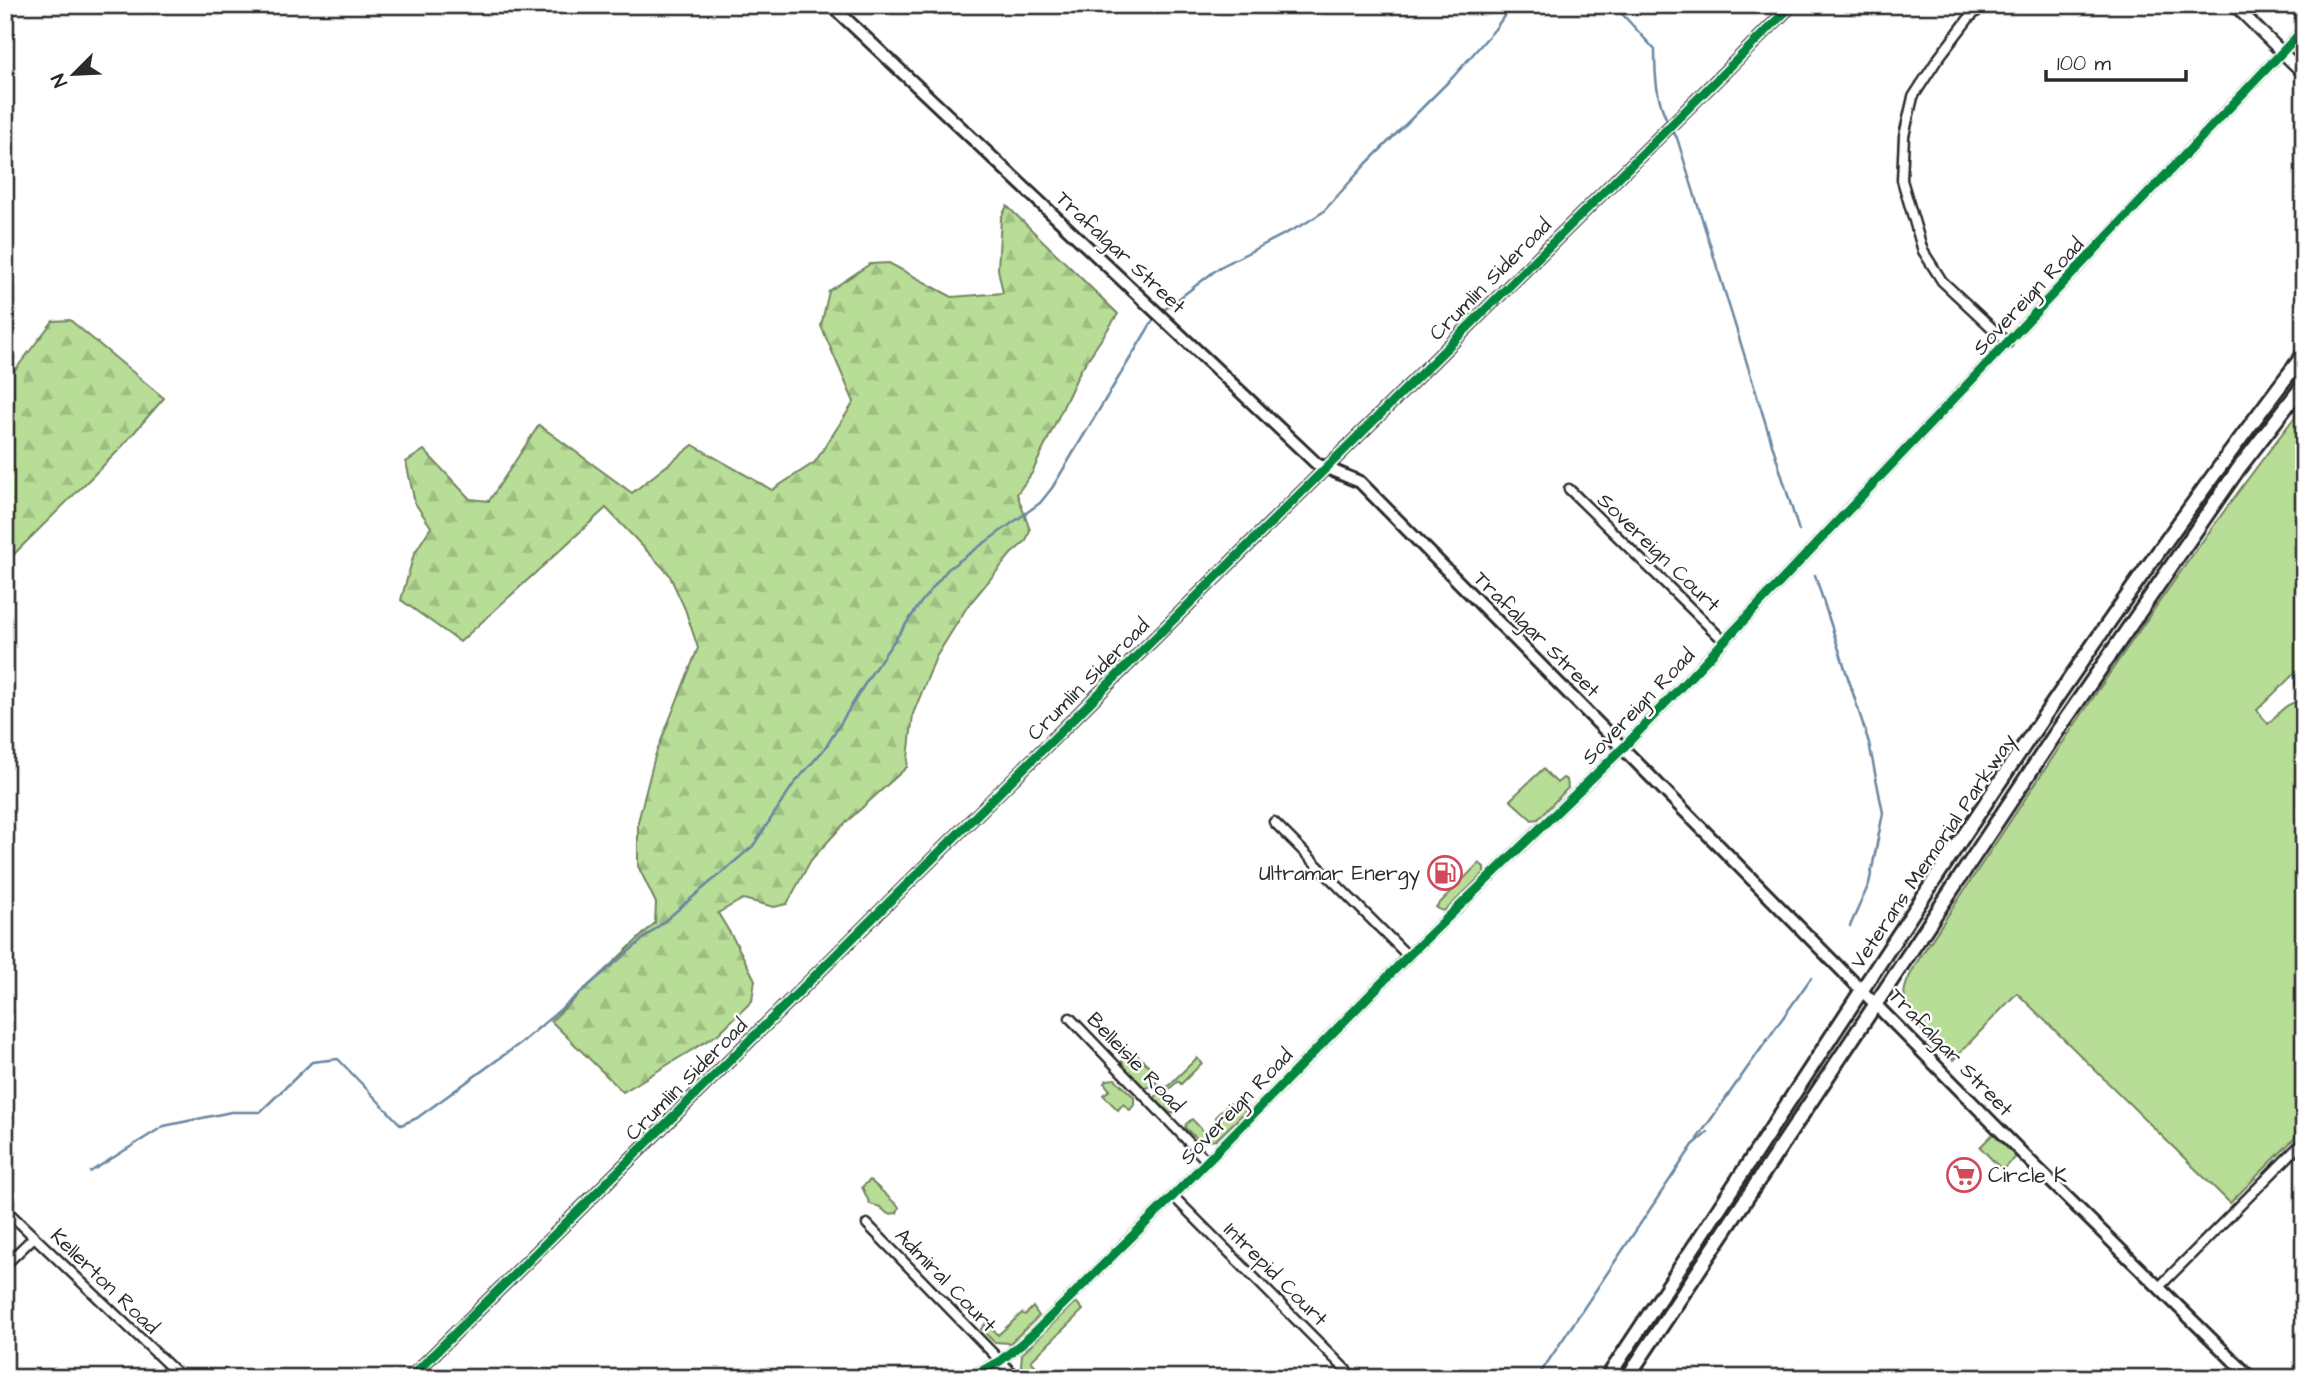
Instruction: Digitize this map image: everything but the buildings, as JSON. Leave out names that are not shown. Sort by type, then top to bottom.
[{"type":"highway","name":"Veterans Memorial Parkway","points":[[1607,1378],[2093,643],[2243,433],[2304,354]]},
{"type":"highway","name":"Veterans Memorial Parkway","points":[[1627,1378],[2054,736],[2239,468],[2304,384]]},
{"type":"main road","name":"Trafalgar Street","points":[[831,5],[1317,464],[1360,482],[2026,1157],[2251,1378]]},
{"type":"street","name":"Crumlin Sideroad","points":[[410,1378],[1791,5]]},
{"type":"street","points":[[1984,5],[1969,18],[1913,97],[1904,136],[1902,180],[1923,251],[1942,281],[2008,344]]},
{"type":"street","points":[[2234,5],[2304,74]]},
{"type":"street","name":"Sovereign Road","points":[[969,1378],[1000,1360],[1033,1334],[1173,1196],[1408,956],[1623,748],[2304,29]]},
{"type":"street","name":"Sovereign Court","points":[[1569,489],[1724,641]]},
{"type":"street","points":[[1274,822],[1408,956]]},
{"type":"street","name":"Belleisle Road","points":[[1070,1018],[1206,1160]]},
{"type":"street","points":[[2159,1287],[2304,1141]]},
{"type":"street","name":"Intrepid Court","points":[[1173,1196],[1354,1378]]},
{"type":"street","name":"Kellerton Road","points":[[5,1209],[182,1378]]},
{"type":"street","name":"Admiral Court","points":[[867,1224],[1017,1378]]},
{"type":"street","points":[[5,1265],[34,1237]]},
{"type":"green space","points":[[1007,206],[1118,314],[1080,371],[1032,473],[1017,494],[1030,530],[1026,541],[1011,554],[967,607],[936,657],[913,714],[907,767],[843,825],[811,860],[787,904],[774,907],[743,899],[718,913],[755,980],[752,1001],[718,1034],[623,1092],[551,1021],[655,923],[656,903],[638,866],[638,822],[655,756],[698,648],[685,609],[669,574],[606,508],[460,642],[401,600],[414,554],[431,527],[415,503],[406,462],[424,450],[470,499],[489,501],[539,425],[632,493],[693,445],[772,490],[815,462],[854,402],[821,326],[829,291],[870,264],[889,263],[952,297],[1003,293],[998,269],[1001,218]]},
{"type":"green space","points":[[70,320],[164,398],[119,450],[5,563],[5,383],[53,321]]},
{"type":"green space","points":[[2304,405],[2304,664],[2257,710],[2268,724],[2288,705],[2304,701],[2304,1129],[2230,1203],[2017,993],[1953,1060],[1911,1019],[1913,1015],[1904,995],[1909,976],[1917,962],[2105,680],[2202,541]]},
{"type":"green space","points":[[1543,769],[1557,783],[1563,778],[1567,780],[1568,788],[1538,819],[1532,820],[1510,800]]},
{"type":"green space","points":[[1479,863],[1484,867],[1484,873],[1447,909],[1442,911],[1436,907]]},
{"type":"green space","points":[[1128,1053],[1135,1059],[1138,1056],[1158,1074],[1153,1079],[1158,1085],[1145,1088],[1123,1066],[1122,1061]]},
{"type":"green space","points":[[1197,1058],[1202,1063],[1181,1084],[1178,1081],[1166,1092],[1179,1107],[1170,1113],[1155,1099],[1156,1096]]},
{"type":"green space","points":[[1115,1079],[1134,1097],[1134,1105],[1130,1110],[1123,1104],[1118,1110],[1103,1095],[1110,1090],[1104,1083]]},
{"type":"green space","points":[[1242,1099],[1248,1109],[1216,1140],[1201,1142],[1185,1128],[1192,1119],[1206,1134],[1219,1122],[1215,1117],[1229,1103],[1234,1107]]},
{"type":"green space","points":[[1996,1134],[2016,1155],[2002,1170],[1980,1147]]},
{"type":"green space","points":[[870,1180],[899,1207],[897,1213],[888,1214],[880,1207],[870,1204],[862,1187]]},
{"type":"green space","points":[[1077,1303],[1083,1310],[1031,1361],[1047,1378],[1029,1378],[1021,1365],[1022,1354]]},
{"type":"green space","points":[[1033,1307],[1039,1316],[1010,1343],[994,1342],[981,1329],[986,1323],[998,1335],[1022,1313],[1025,1315]]},
{"type":"waterway","points":[[1160,313],[1220,267],[1323,212],[1366,164],[1453,77],[1512,5]]},
{"type":"waterway","points":[[1614,5],[1655,50],[1659,96],[1668,122]]},
{"type":"waterway","points":[[1671,128],[1677,138],[1799,531]]},
{"type":"waterway","points":[[90,1172],[164,1126],[231,1112],[260,1112],[312,1062],[338,1059],[401,1125],[417,1118],[522,1042],[753,846],[793,785],[826,747],[871,674],[922,601],[948,569],[1040,503],[1052,488],[1155,317]]},
{"type":"waterway","points":[[1815,575],[1869,743],[1883,813],[1869,884],[1850,926]]},
{"type":"waterway","points":[[1697,1139],[1811,978]]},
{"type":"waterway","points":[[1537,1378],[1693,1145],[1708,1132]]},
{"type":"cycle path","points":[[410,1378],[1792,5]]},
{"type":"cycle path","points":[[969,1378],[1000,1361],[1033,1334],[1173,1196],[1408,956],[1623,748],[2304,29]]},
{"type":"place","name":"Ultramar Energy","points":[[1445,873]]},
{"type":"place","name":"Circle K","points":[[1964,1175]]}]
